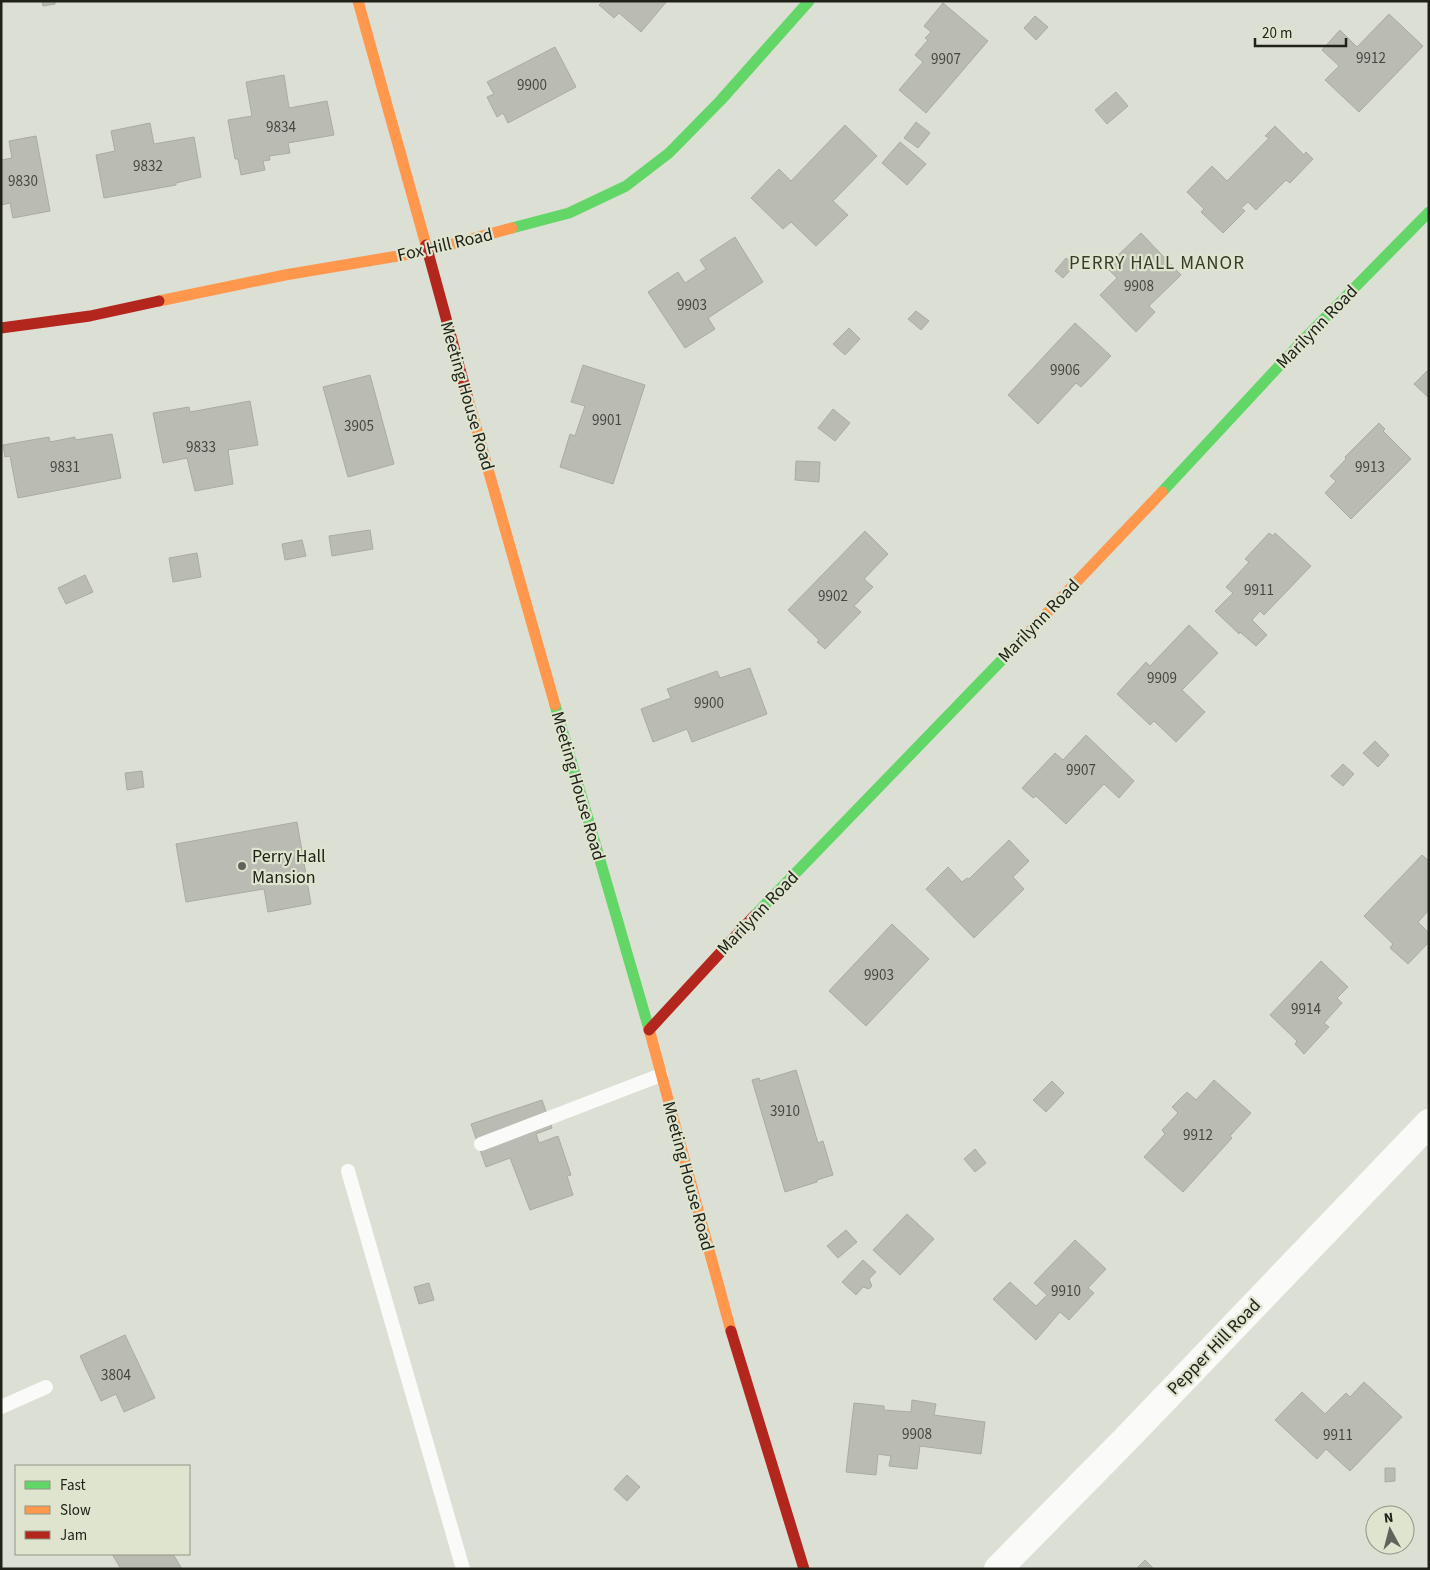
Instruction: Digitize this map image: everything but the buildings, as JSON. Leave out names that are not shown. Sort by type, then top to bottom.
[{"type":"street","name":"Meeting House Road","points":[[358,1],[491,482],[649,1030],[721,1297],[804,1569]]},
{"type":"street","name":"Fox Hill Road","points":[[1,328],[90,316],[285,275],[427,252],[569,213],[626,186],[670,153],[721,100],[809,1]]},
{"type":"street","name":"Marilynn Road","points":[[649,1030],[740,931],[1164,490],[1306,337],[1429,212]]},
{"type":"street","name":"Pepper Hill Road","points":[[998,1569],[1127,1438],[1429,1124]]},
{"type":"lane","points":[[480,1144],[661,1075]]},
{"type":"lane","points":[[348,1171],[463,1569]]},
{"type":"lane","points":[[1,1407],[46,1387]]},
{"type":"traffic: fast","points":[[512,228],[569,213],[626,186],[669,153],[721,100],[809,1]]},
{"type":"traffic: fast","points":[[1162,492],[1306,337],[1429,212]]},
{"type":"traffic: fast","points":[[755,915],[1025,636]]},
{"type":"traffic: fast","points":[[555,705],[649,1029]]},
{"type":"traffic: slow","points":[[358,1],[426,245]]},
{"type":"traffic: slow","points":[[159,301],[285,275],[427,251],[512,228]]},
{"type":"traffic: slow","points":[[467,395],[555,705]]},
{"type":"traffic: slow","points":[[1025,636],[1162,492]]},
{"type":"traffic: slow","points":[[649,1029],[731,1331]]},
{"type":"traffic: jam","points":[[426,245],[467,395]]},
{"type":"traffic: jam","points":[[1,328],[90,316],[159,301]]},
{"type":"traffic: jam","points":[[649,1030],[755,915]]},
{"type":"traffic: jam","points":[[731,1331],[804,1569]]},
{"type":"place","name":"Perry Hall Mansion","points":[[242,866]]},
{"type":"district","name":"PERRY HALL MANOR","points":[[1157,263]]}]
